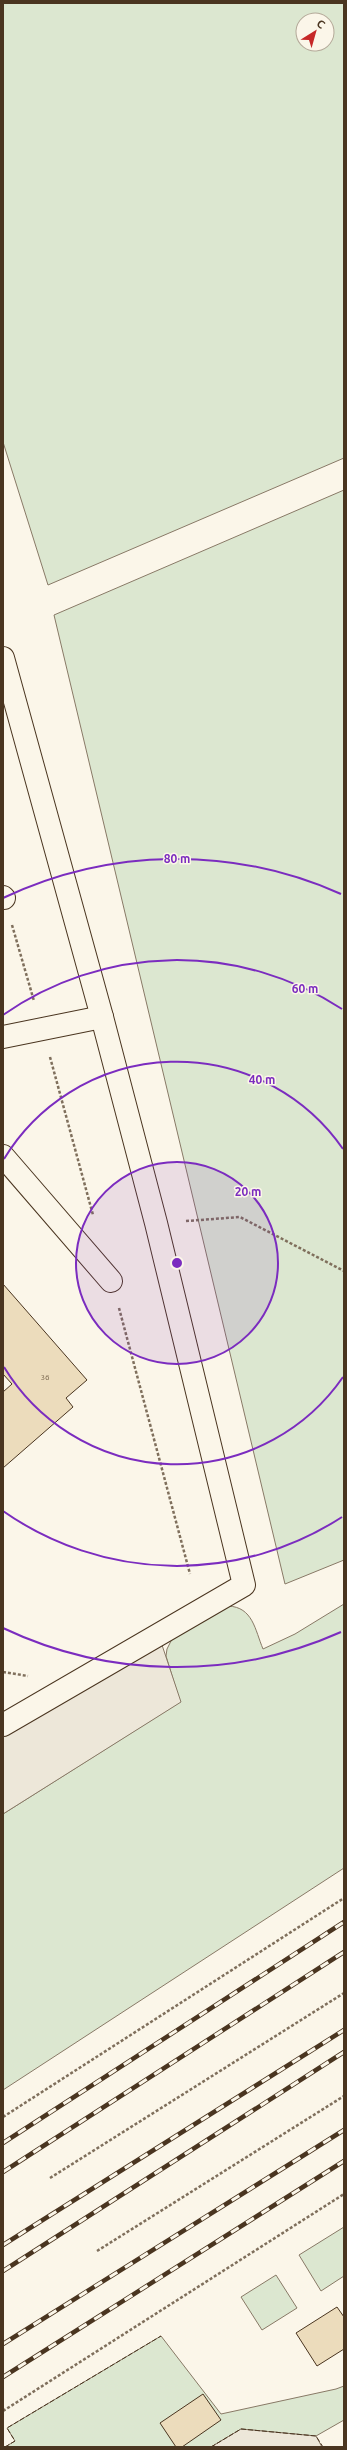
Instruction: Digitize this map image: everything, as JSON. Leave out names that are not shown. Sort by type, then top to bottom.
[{"type":"street","points":[[3,658],[102,1017],[156,1223],[244,1585],[3,1725]]},
{"type":"street","points":[[3,1037],[102,1017]]},
{"type":"street","points":[[3,1156],[111,1281]]},
{"type":"path","points":[[156,1223],[240,1217],[344,1271]]},
{"type":"path","points":[[3,2117],[344,1898]]},
{"type":"path","points":[[50,2178],[344,1993]]},
{"type":"path","points":[[97,2251],[344,2096]]},
{"type":"path","points":[[3,2412],[344,2194]]},
{"type":"green space","points":[[3,3],[344,3],[344,458],[48,585],[3,442]]},
{"type":"green space","points":[[344,490],[344,1560],[285,1584],[54,615]]},
{"type":"green space","points":[[344,1604],[344,1868],[3,2090],[3,1814],[180,1702],[166,1656],[167,1649],[172,1639],[228,1606],[243,1610],[248,1615],[255,1627],[263,1649],[295,1634]]},
{"type":"green space","points":[[344,2227],[344,2276],[321,2291],[299,2255]]},
{"type":"green space","points":[[276,2275],[297,2308],[262,2330],[241,2297]]},
{"type":"green space","points":[[161,2336],[221,2414],[344,2386],[344,2420],[316,2436],[241,2429],[211,2447],[5,2447],[15,2441],[7,2428]]},
{"type":"shaded area","points":[[158,1633],[181,1702],[3,1814],[3,1725]]},
{"type":"shaded area","points":[[241,2429],[316,2436],[322,2447],[211,2447]]},
{"type":"building","points":[[3,1284],[87,1380],[66,1398],[73,1407],[3,1468],[3,1392],[12,1384],[3,1374]]},
{"type":"building","points":[[337,2307],[344,2317],[344,2349],[317,2366],[296,2333]]},
{"type":"building","points":[[203,2394],[221,2420],[182,2447],[176,2447],[160,2423]]},
{"type":"railway","points":[[3,2143],[344,1922]]},
{"type":"railway","points":[[3,2172],[344,1952]]},
{"type":"railway","points":[[3,2245],[344,2030]]},
{"type":"railway","points":[[3,2271],[344,2052]]},
{"type":"railway","points":[[3,2344],[344,2130]]},
{"type":"railway","points":[[3,2377],[344,2161]]},
{"type":"fence","points":[[5,2447],[15,2441],[7,2428],[161,2336]]},
{"type":"fence","points":[[211,2447],[241,2429],[316,2436],[323,2447]]}]
